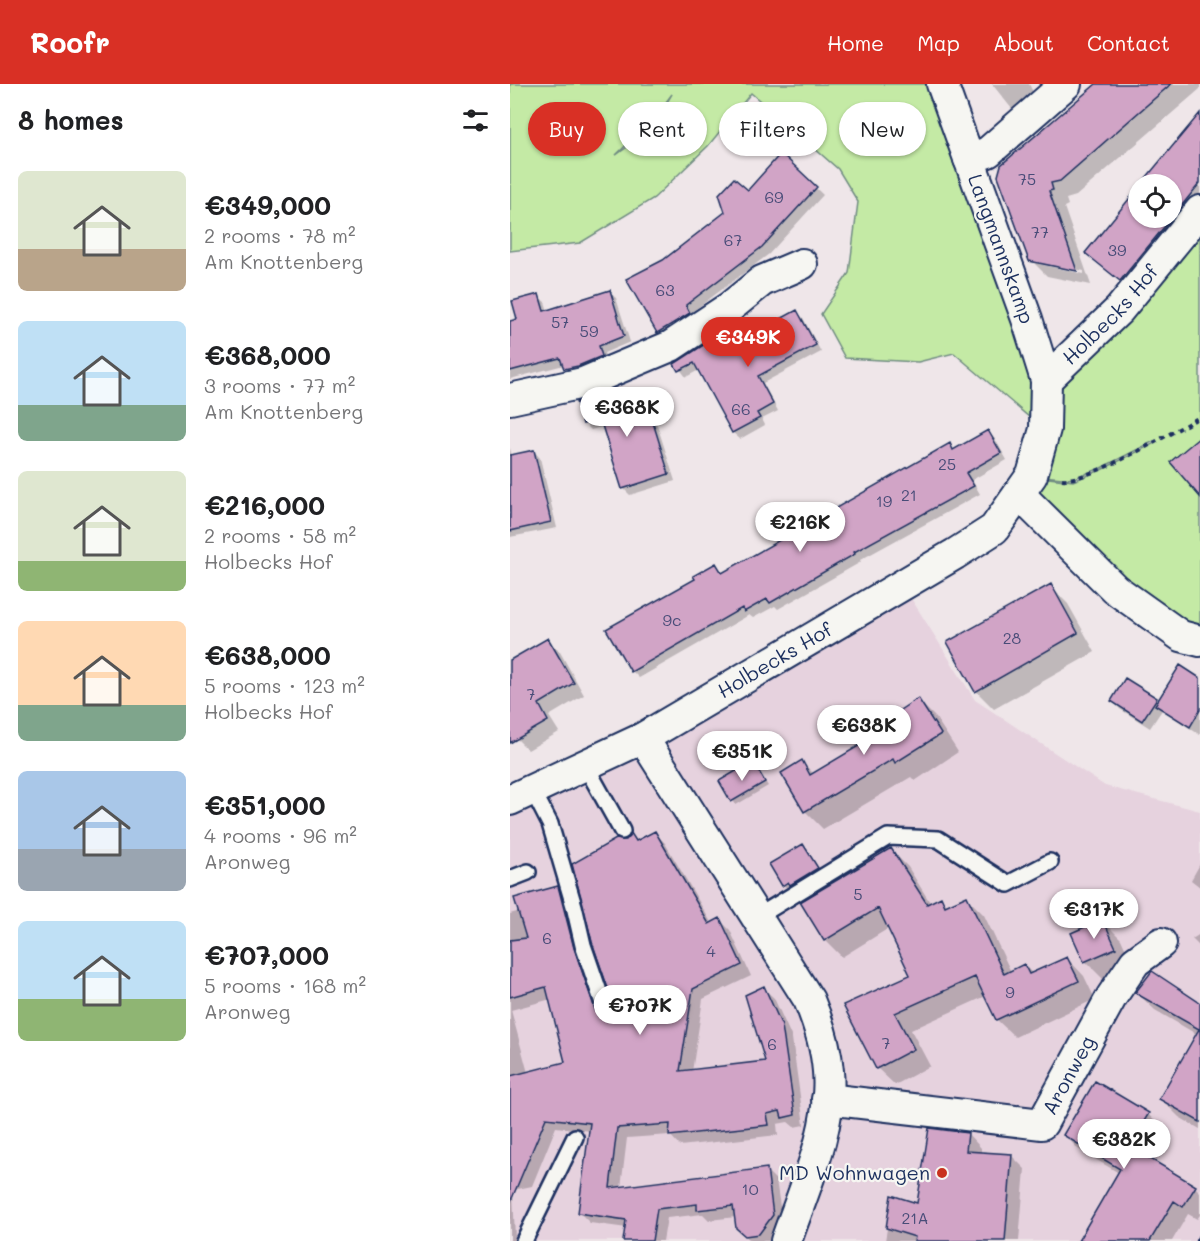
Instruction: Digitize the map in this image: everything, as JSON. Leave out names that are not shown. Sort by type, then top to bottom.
[{"type":"street","name":"Langmannskamp","points":[[942,84],[1027,319],[1046,380]]},
{"type":"street","points":[[969,159],[988,152],[1066,84]]},
{"type":"street","name":"Holbecks Hof","points":[[521,794],[643,738],[956,554],[994,529],[1025,485],[1045,429],[1046,380],[1119,310],[1200,211]]},
{"type":"street","points":[[510,399],[583,383],[672,346],[730,307],[762,281],[802,264]]},
{"type":"street","points":[[1025,485],[1115,589],[1181,636],[1200,641]]},
{"type":"street","points":[[643,738],[758,917],[809,1000],[819,1023],[829,1074],[824,1124],[786,1241]]},
{"type":"street","name":"Aronweg","points":[[827,1099],[1042,1124],[1112,996],[1136,962],[1161,943]]},
{"type":"lane","points":[[585,764],[622,831]]},
{"type":"lane","points":[[521,794],[550,824],[583,945],[605,1009]]},
{"type":"lane","points":[[758,917],[888,837],[938,839],[1008,884],[1050,862]]},
{"type":"lane","points":[[510,879],[528,872]]},
{"type":"lane","points":[[524,1241],[575,1137]]},
{"type":"path","points":[[1025,485],[1073,480],[1100,469],[1200,417]]},
{"type":"shaded area","points":[[902,584],[975,700],[1105,786],[1200,811],[1200,1241],[510,1241],[510,808]]},
{"type":"green space","points":[[510,84],[937,84],[1026,321],[1043,429],[954,353],[918,362],[845,358],[821,314],[849,273],[858,202],[838,169],[823,156],[827,156],[827,102],[761,102],[751,93],[744,102],[719,102],[719,132],[707,147],[707,102],[668,102],[672,94],[666,102],[618,102],[618,153],[616,155],[698,156],[654,198],[580,243],[510,251]]},
{"type":"green space","points":[[1200,211],[1200,641],[1019,495],[1032,476],[1073,481],[1155,443],[1154,441],[1101,468],[1072,479],[1033,475],[1047,381]]},
{"type":"building","points":[[1096,84],[1171,84],[1060,181],[1051,183],[1053,190],[1049,191],[1077,271],[1029,261],[998,176],[1001,165]]},
{"type":"building","points":[[1200,113],[1200,183],[1182,205],[1182,174],[1149,174]]},
{"type":"building","points":[[778,156],[784,156],[817,187],[762,247],[686,305],[690,313],[657,333],[626,279],[663,260],[725,212],[719,194],[734,178],[748,190]]},
{"type":"building","points":[[1128,200],[1128,228],[1163,228],[1120,281],[1085,253]]},
{"type":"building","points":[[610,290],[624,336],[599,346],[602,356],[564,369],[560,358],[510,371],[510,321],[517,319],[512,301],[539,294],[544,311]]},
{"type":"building","points":[[797,310],[816,345],[758,376],[773,404],[757,413],[760,418],[732,433],[694,363],[678,371],[674,364],[708,342],[713,352],[737,339],[738,342]]},
{"type":"building","points":[[613,389],[621,412],[647,403],[669,474],[622,489],[600,419],[583,424],[576,402]]},
{"type":"building","points":[[988,430],[1001,453],[966,473],[974,486],[854,552],[855,554],[770,603],[767,599],[744,612],[742,608],[631,672],[606,629],[695,579],[693,576],[716,563],[722,573],[950,443],[953,450]]},
{"type":"building","points":[[1200,437],[1200,497],[1170,462]]},
{"type":"building","points":[[534,450],[551,522],[510,531],[510,455]]},
{"type":"building","points":[[1051,584],[1078,633],[975,692],[947,642]]},
{"type":"building","points":[[548,638],[574,683],[539,704],[548,721],[510,743],[510,660]]},
{"type":"building","points":[[1180,665],[1200,678],[1200,710],[1190,727],[1155,705]]},
{"type":"building","points":[[1125,678],[1157,698],[1142,721],[1111,701]]},
{"type":"building","points":[[918,698],[941,734],[895,763],[893,759],[804,812],[781,773],[802,760],[810,775],[877,735],[873,728]]},
{"type":"building","points":[[753,761],[765,782],[731,802],[719,781]]},
{"type":"building","points":[[655,831],[709,924],[720,918],[742,965],[693,989],[680,1071],[765,1061],[745,995],[764,986],[782,1026],[795,1115],[782,1118],[780,1111],[767,1114],[769,1125],[669,1136],[670,1124],[617,1128],[610,1188],[767,1168],[773,1215],[759,1234],[745,1236],[736,1228],[733,1206],[697,1210],[697,1204],[657,1209],[652,1241],[623,1241],[626,1220],[578,1213],[590,1123],[546,1118],[510,1203],[510,1076],[565,1062],[546,987],[510,997],[510,940],[526,938],[514,898],[558,886],[574,948],[596,1012],[603,1018],[609,1018],[614,1011],[614,1006],[592,942],[572,864],[616,839],[626,840],[631,833],[636,841]]},
{"type":"building","points":[[803,844],[818,868],[790,885],[788,882],[782,886],[769,864]]},
{"type":"building","points":[[891,848],[927,904],[941,897],[945,906],[967,896],[1004,974],[1024,964],[1029,974],[1067,957],[1079,981],[996,1020],[975,977],[895,1013],[914,1049],[876,1069],[843,1005],[910,975],[878,908],[824,941],[800,902]]},
{"type":"building","points":[[1103,919],[1116,948],[1084,962],[1071,933]]},
{"type":"building","points":[[1152,971],[1200,1003],[1200,1122],[1159,1099],[1199,1029],[1135,993]]},
{"type":"building","points":[[1095,1081],[1149,1113],[1129,1146],[1196,1186],[1183,1207],[1174,1201],[1150,1241],[1078,1241],[1120,1169],[1063,1135]]},
{"type":"building","points":[[929,1128],[968,1133],[966,1151],[1012,1154],[1005,1241],[914,1241],[915,1237],[886,1228],[891,1195],[917,1203]]},
{"type":"railway","points":[[1197,1241],[1200,1236]]},
{"type":"place","name":"MD Wohnwagen","points":[[942,1173]]}]
